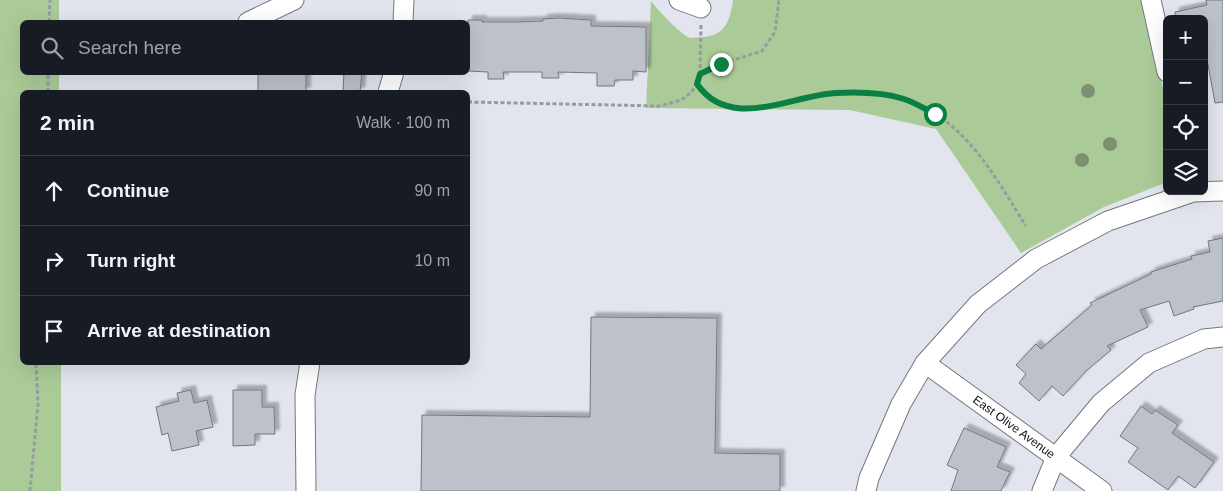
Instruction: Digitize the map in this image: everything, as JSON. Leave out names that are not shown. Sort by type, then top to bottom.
[{"type":"street","points":[[252,20],[294,0]]},
{"type":"street","points":[[403,20],[404,0]]},
{"type":"street","points":[[679,0],[701,8]]},
{"type":"street","points":[[1151,0],[1164,60]]},
{"type":"street","points":[[389,90],[393,75]]},
{"type":"street","points":[[1208,192],[1223,191]]},
{"type":"street","points":[[866,491],[869,478],[901,404],[925,363],[978,304],[1036,259],[1108,220],[1184,195]]},
{"type":"street","points":[[1042,491],[1056,457],[1101,403],[1149,363],[1204,339],[1223,337]]},
{"type":"street","name":"East Olive Avenue","points":[[925,363],[1102,491]]},
{"type":"street","points":[[306,491],[305,395],[310,365]]},
{"type":"path","points":[[48,20],[50,0]]},
{"type":"path","points":[[700,74],[721,64],[762,51],[775,32],[779,0]]},
{"type":"path","points":[[470,102],[660,106],[677,102],[690,95],[697,84],[700,74],[701,8]]},
{"type":"path","points":[[48,75],[48,90]]},
{"type":"path","points":[[697,84],[709,97],[733,108],[757,108],[779,105],[834,93],[867,93],[904,99],[935,114],[966,138],[1000,185],[1026,226]]},
{"type":"path","points":[[30,491],[38,404],[36,365]]},
{"type":"green space","points":[[0,0],[59,0],[59,20],[20,20],[20,75],[59,75],[59,90],[20,90],[20,365],[61,365],[61,491],[0,491]]},
{"type":"green space","points":[[733,0],[1143,0],[1163,88],[1163,184],[1104,207],[1021,253],[936,129],[850,110],[646,108],[651,1],[675,27],[690,38],[716,34],[725,26],[730,15]]},
{"type":"building","points":[[1206,0],[1223,0],[1223,102],[1215,103],[1208,65],[1208,15],[1175,15],[1175,12],[1207,5]]},
{"type":"building","points":[[543,19],[591,20],[591,26],[646,27],[646,72],[633,71],[633,80],[615,80],[614,86],[597,86],[597,73],[558,72],[559,78],[542,78],[542,72],[503,72],[504,79],[488,79],[488,72],[470,71],[470,20],[515,22],[543,21]]},
{"type":"building","points":[[258,75],[306,75],[306,90],[258,90]]},
{"type":"building","points":[[344,75],[362,75],[360,90],[343,90]]},
{"type":"building","points":[[1223,238],[1223,301],[1193,307],[1194,309],[1174,316],[1169,301],[1140,310],[1148,327],[1107,346],[1111,350],[1086,371],[1063,396],[1052,386],[1039,401],[1019,383],[1026,374],[1016,365],[1036,344],[1041,349],[1092,305],[1090,303],[1151,274],[1151,272],[1192,259],[1191,256],[1210,252],[1208,241]]},
{"type":"building","points":[[591,317],[717,318],[715,453],[780,454],[780,491],[421,491],[422,415],[590,417]]},
{"type":"building","points":[[191,390],[194,403],[207,400],[213,427],[196,431],[199,445],[172,451],[168,433],[162,435],[156,407],[179,401],[177,393]]},
{"type":"building","points":[[233,390],[262,390],[262,407],[274,407],[275,434],[255,434],[255,445],[233,446]]},
{"type":"building","points":[[1141,406],[1152,414],[1155,410],[1178,425],[1172,433],[1214,462],[1195,488],[1178,476],[1168,490],[1128,462],[1138,448],[1120,436]]},
{"type":"building","points":[[964,428],[1006,447],[997,467],[1010,472],[1001,491],[951,491],[958,470],[947,465]]},
{"type":"route","points":[[721,64],[700,74],[697,84],[709,97],[733,108],[757,108],[779,105],[834,93],[867,93],[904,99],[935,114]]}]
